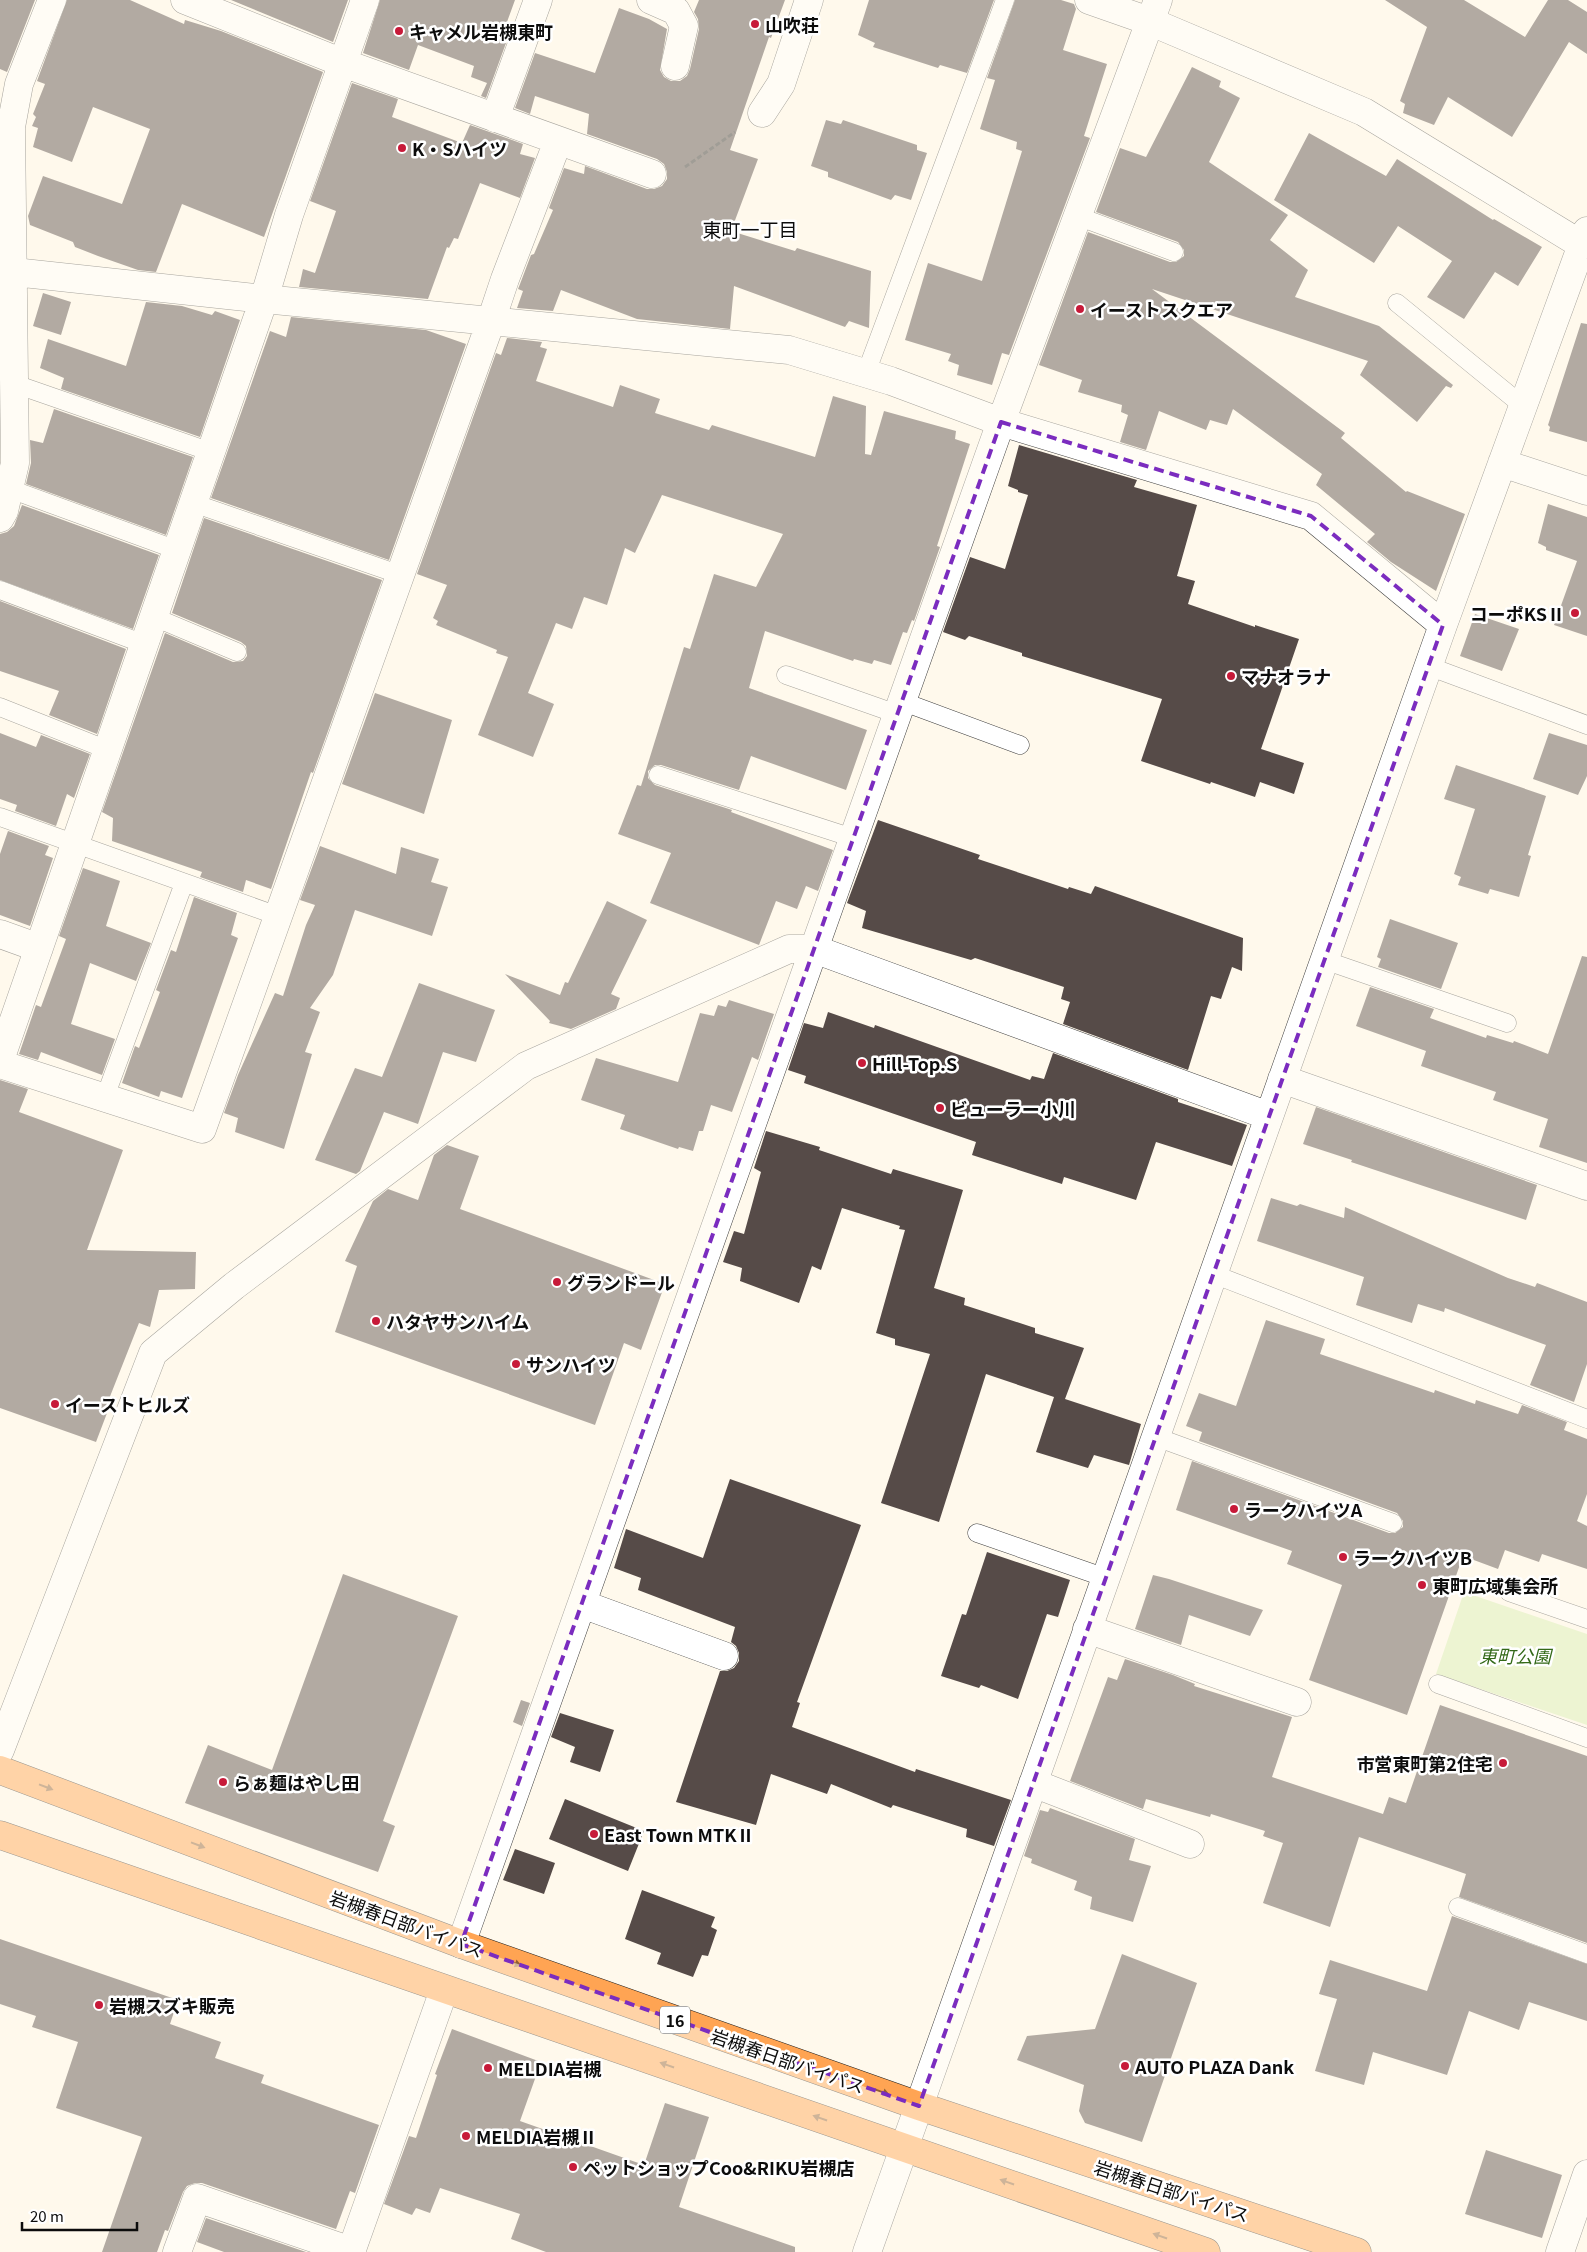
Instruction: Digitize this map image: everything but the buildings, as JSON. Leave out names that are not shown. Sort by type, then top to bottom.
[{"type":"highway","name":"岩槻春日部バイパス","points":[[0,1770],[461,1944],[919,2106],[1357,2252]]},
{"type":"highway","points":[[0,1835],[444,1990],[905,2146],[1206,2252]]},
{"type":"street","points":[[0,518],[10,489],[15,463],[14,272],[10,128],[19,84],[52,0]]},
{"type":"street","points":[[186,0],[343,63],[652,174]]},
{"type":"street","points":[[365,0],[289,215],[264,299],[0,1062],[202,1129],[491,322],[504,279],[558,141]]},
{"type":"street","points":[[495,118],[538,0]]},
{"type":"street","points":[[651,0],[676,11],[684,26],[675,66]]},
{"type":"street","points":[[762,113],[781,84],[809,0]]},
{"type":"street","points":[[868,2252],[1428,666],[1523,406],[1580,273],[1584,238],[1364,112],[1153,11],[1089,0]]},
{"type":"street","points":[[461,1944],[1001,422],[1153,11]]},
{"type":"street","points":[[14,272],[491,322],[789,350],[866,373],[1001,422],[1311,516],[1443,625]]},
{"type":"street","points":[[1502,463],[1587,492]]},
{"type":"street","points":[[0,934],[39,948]]},
{"type":"street","points":[[0,1750],[153,1354],[234,1286],[526,1066],[789,949],[814,949],[1269,1116]]},
{"type":"street","points":[[1282,1079],[1587,1186]]},
{"type":"street","points":[[582,1604],[724,1656]]},
{"type":"street","points":[[1087,1629],[1297,1702]]},
{"type":"street","points":[[1033,1783],[1190,1844]]},
{"type":"street","points":[[177,2252],[197,2198],[351,2251],[444,1990]]},
{"type":"street","points":[[1560,2252],[1587,2174]]},
{"type":"lane","points":[[866,373],[1005,0]]},
{"type":"lane","points":[[1077,216],[1174,252]]},
{"type":"lane","points":[[1396,303],[1523,406]]},
{"type":"lane","points":[[15,384],[211,452]]},
{"type":"lane","points":[[10,489],[177,550]]},
{"type":"lane","points":[[194,503],[401,575]]},
{"type":"lane","points":[[0,590],[144,644]]},
{"type":"lane","points":[[154,617],[237,652]]},
{"type":"lane","points":[[1428,666],[1587,725]]},
{"type":"lane","points":[[786,675],[899,707],[1020,745]]},
{"type":"lane","points":[[0,707],[108,750]]},
{"type":"lane","points":[[658,774],[853,838]]},
{"type":"lane","points":[[0,817],[278,916]]},
{"type":"lane","points":[[105,1097],[184,882]]},
{"type":"lane","points":[[1324,960],[1507,1023]]},
{"type":"lane","points":[[1213,1274],[1587,1419]]},
{"type":"lane","points":[[1156,1437],[1393,1522]]},
{"type":"lane","points":[[977,1533],[1106,1578]]},
{"type":"lane","points":[[1509,1592],[1587,1619]]},
{"type":"lane","points":[[1438,1684],[1587,1738]]},
{"type":"lane","points":[[1458,1906],[1587,1954]]},
{"type":"path","points":[[652,174],[677,174],[762,113]]},
{"type":"highlighted area","points":[[1001,422],[1311,516],[1443,625],[919,2106],[461,1944]]},
{"type":"green space","name":"東町公園","points":[[1464,1592],[1587,1634],[1587,1725],[1436,1674]]},
{"type":"place","name":"山吹荘","points":[[755,24]]},
{"type":"place","name":"キャメル岩槻東町","points":[[399,31]]},
{"type":"place","name":"K・Sハイツ","points":[[402,148]]},
{"type":"place","name":"イーストスクエア","points":[[1080,309]]},
{"type":"place","name":"コーポKSⅡ","points":[[1575,613]]},
{"type":"place","name":"マナオラナ","points":[[1231,676]]},
{"type":"place","name":"Hill-Top.S","points":[[862,1063]]},
{"type":"place","name":"ビューラー小川","points":[[940,1108]]},
{"type":"place","name":"グランドール","points":[[557,1282]]},
{"type":"place","name":"ハタヤサンハイム","points":[[376,1321]]},
{"type":"place","name":"サンハイツ","points":[[516,1364]]},
{"type":"place","name":"イーストヒルズ","points":[[55,1404]]},
{"type":"place","name":"ラークハイツA","points":[[1234,1509]]},
{"type":"place","name":"ラークハイツB","points":[[1343,1557]]},
{"type":"place","name":"東町広域集会所","points":[[1422,1585]]},
{"type":"place","name":"市営東町第2住宅","points":[[1503,1763]]},
{"type":"place","name":"らぁ麺はやし田","points":[[223,1782]]},
{"type":"place","name":"East Town MTKⅡ","points":[[594,1834]]},
{"type":"place","name":"岩槻スズキ販売","points":[[99,2005]]},
{"type":"place","name":"AUTO PLAZA Dank","points":[[1125,2066]]},
{"type":"place","name":"MELDIA岩槻","points":[[488,2068]]},
{"type":"place","name":"MELDIA岩槻Ⅱ","points":[[466,2136]]},
{"type":"place","name":"ペットショップCoo&RIKU岩槻店","points":[[573,2167]]},
{"type":"district","name":"東町一丁目","points":[[750,228]]}]
